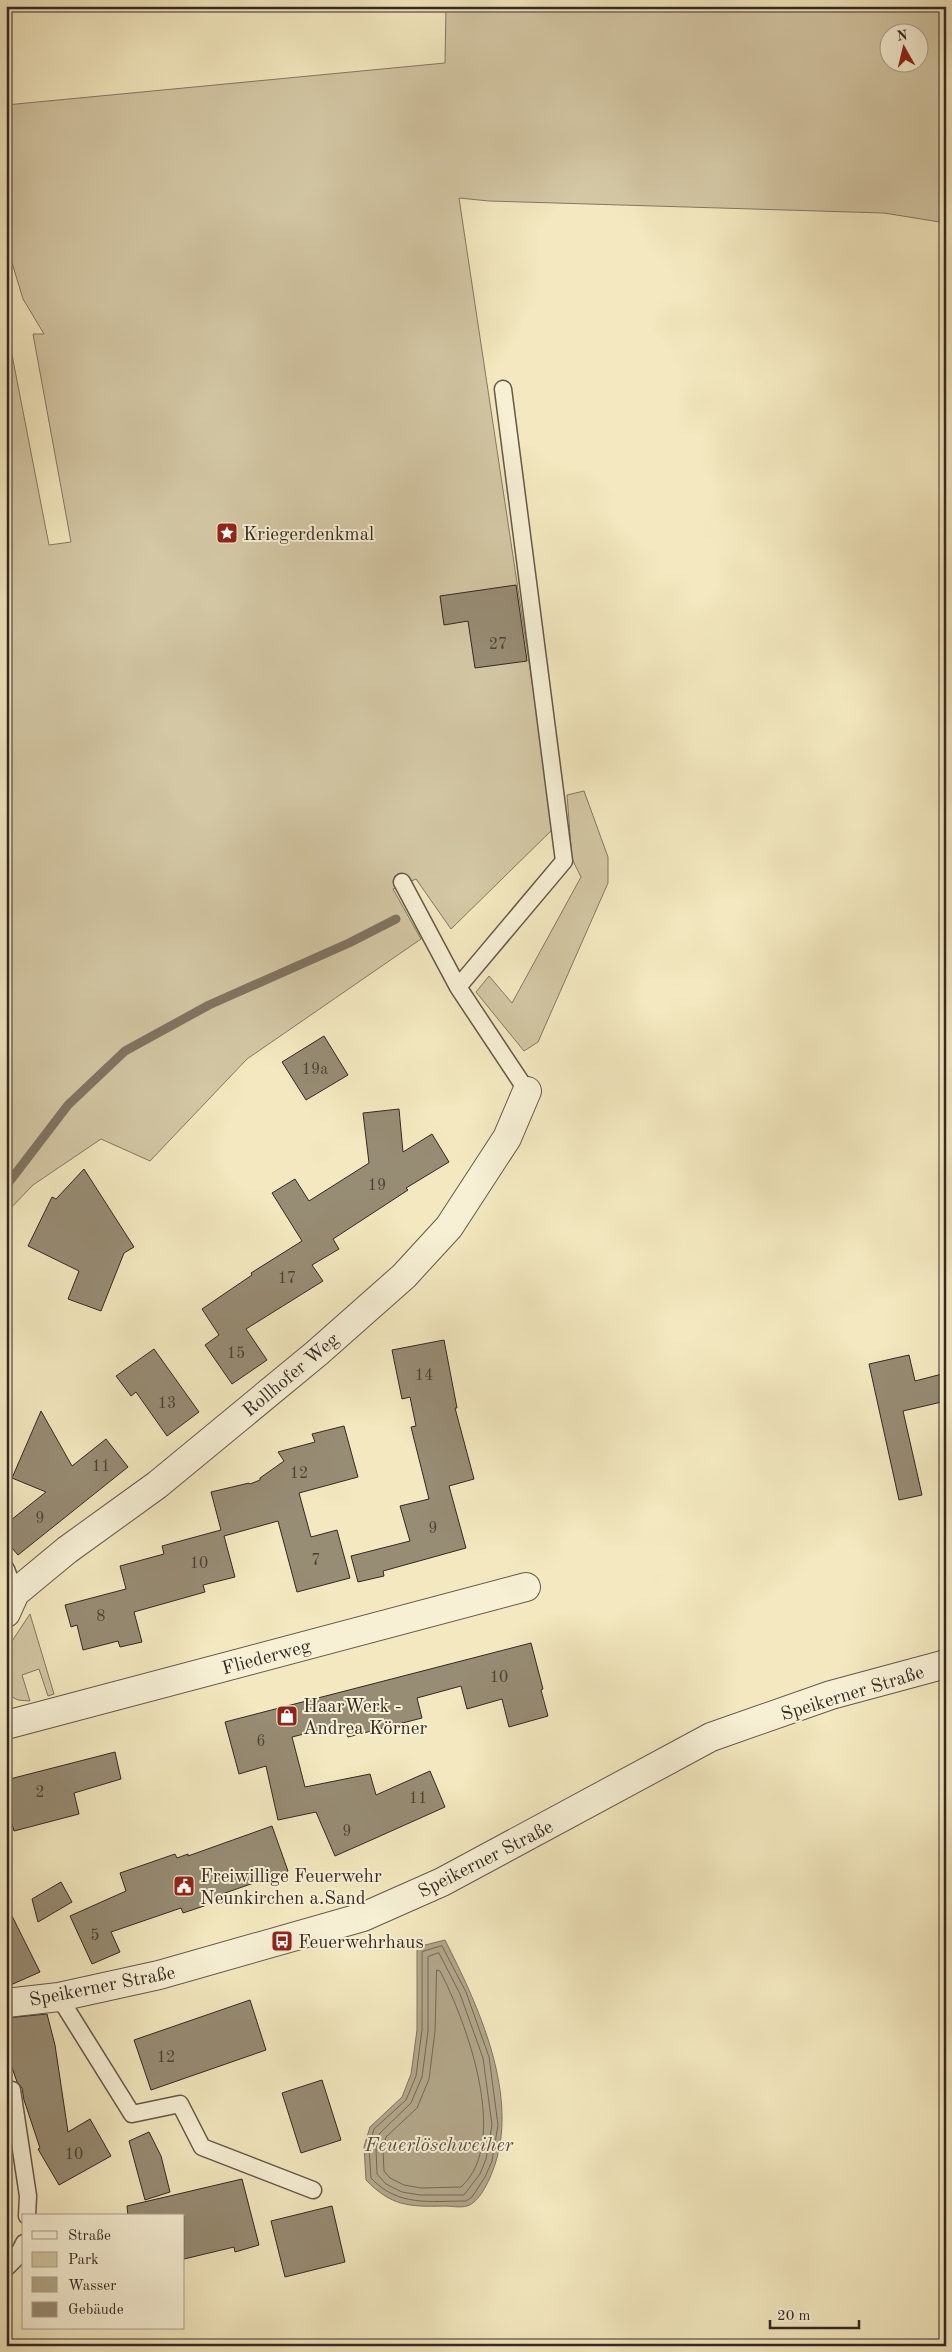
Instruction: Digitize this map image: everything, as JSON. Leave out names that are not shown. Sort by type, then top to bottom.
[{"type":"street","name":"Rollhofer Weg","points":[[9,1592],[157,1485],[317,1353],[404,1276],[448,1227],[459,1211],[507,1138],[527,1091]]},
{"type":"street","name":"Fliederweg","points":[[6,1725],[526,1586]]},
{"type":"street","name":"Speikerner Straße","points":[[6,2003],[59,1997],[159,1975],[364,1917],[442,1882],[710,1737],[831,1694],[946,1664]]},
{"type":"lane","points":[[458,987],[564,861],[502,389]]},
{"type":"lane","points":[[402,882],[458,987],[527,1091]]},
{"type":"lane","points":[[59,1997],[132,2114],[180,2104],[202,2147],[313,2190]]},
{"type":"lane","points":[[12,2090],[28,2196],[27,2214]]},
{"type":"lane","points":[[6,2268],[17,2257],[22,2247]]},
{"type":"green space","points":[[446,6],[946,6],[946,223],[884,213],[489,201],[459,198],[554,828],[451,929],[416,879],[393,889],[421,939],[247,1059],[150,1161],[101,1139],[33,1185],[6,1213],[6,324],[49,545],[71,542],[33,334],[44,334],[23,299],[6,243],[6,105],[445,63]]},
{"type":"green space","points":[[584,791],[608,857],[608,883],[538,1042],[524,1051],[476,992],[489,976],[512,1003],[581,877],[572,859],[567,795]]},
{"type":"green space","points":[[30,1614],[54,1694],[48,1696],[39,1669],[22,1675],[30,1701],[18,1700],[6,1694],[6,1650]]},
{"type":"water","name":"Feuerlöschweiher","points":[[445,1940],[470,1993],[492,2052],[499,2082],[502,2112],[500,2142],[491,2175],[476,2201],[461,2207],[411,2205],[392,2200],[375,2189],[366,2180],[364,2147],[370,2127],[402,2097],[411,2074],[417,2030],[417,1947]]},
{"type":"building","points":[[516,585],[527,661],[475,668],[468,621],[444,625],[440,596]]},
{"type":"building","points":[[324,1036],[348,1075],[306,1100],[282,1062]]},
{"type":"building","points":[[399,1109],[403,1152],[432,1134],[449,1162],[406,1188],[408,1190],[333,1239],[339,1249],[312,1265],[323,1281],[246,1329],[267,1360],[232,1384],[205,1345],[219,1335],[202,1309],[252,1275],[251,1273],[302,1241],[272,1193],[295,1179],[309,1201],[369,1163],[363,1113]]},
{"type":"building","points":[[84,1169],[134,1247],[124,1253],[101,1311],[68,1299],[79,1271],[28,1246],[52,1197],[56,1199]]},
{"type":"building","points":[[444,1340],[457,1408],[455,1408],[474,1479],[449,1486],[466,1548],[383,1571],[384,1576],[358,1582],[351,1556],[410,1541],[400,1506],[429,1499],[411,1427],[416,1426],[410,1397],[402,1399],[392,1350]]},
{"type":"building","points":[[154,1349],[199,1412],[167,1436],[136,1392],[131,1396],[116,1376]]},
{"type":"building","points":[[909,1355],[915,1381],[946,1373],[946,1401],[903,1411],[922,1495],[899,1500],[869,1364]]},
{"type":"building","points":[[41,1411],[72,1466],[106,1439],[128,1467],[18,1555],[6,1541],[6,1524],[46,1492],[12,1478]]},
{"type":"building","points":[[344,1426],[358,1477],[299,1493],[311,1537],[337,1530],[350,1578],[297,1592],[278,1521],[224,1536],[235,1577],[203,1585],[205,1592],[134,1612],[142,1642],[120,1647],[118,1641],[83,1650],[77,1625],[71,1627],[65,1605],[126,1589],[120,1566],[164,1554],[162,1546],[221,1530],[211,1492],[250,1484],[260,1480],[260,1478],[284,1461],[278,1452],[315,1442],[312,1434]]},
{"type":"building","points":[[531,1643],[548,1716],[509,1727],[502,1699],[467,1709],[461,1686],[417,1698],[422,1718],[348,1737],[344,1724],[292,1737],[305,1787],[370,1774],[376,1795],[430,1771],[445,1807],[335,1856],[316,1812],[278,1820],[266,1766],[239,1774],[225,1722]]},
{"type":"building","points":[[115,1752],[121,1779],[74,1793],[79,1814],[14,1831],[6,1803],[6,1780]]},
{"type":"building","name":"Freiwillige Feuerwehr Neunkirchen a.Sand","points":[[272,1826],[288,1871],[205,1900],[207,1905],[183,1913],[181,1908],[111,1932],[120,1952],[92,1964],[70,1916],[126,1891],[120,1873],[175,1854],[177,1858],[188,1854],[188,1856]]},
{"type":"building","points":[[61,1882],[72,1902],[38,1922],[32,1899]]},
{"type":"building","points":[[6,1904],[40,1972],[6,1987]]},
{"type":"building","points":[[250,2000],[266,2050],[151,2090],[134,2040]]},
{"type":"building","points":[[47,2014],[55,2045],[68,2132],[90,2119],[111,2156],[59,2185],[38,2149],[40,2148],[24,2100],[22,2088],[17,2082],[6,2050],[6,2018]]},
{"type":"building","points":[[322,2080],[341,2140],[301,2153],[282,2093]]},
{"type":"building","points":[[149,2132],[161,2156],[170,2192],[145,2200],[129,2141]]},
{"type":"building","points":[[242,2179],[259,2245],[235,2252],[234,2247],[185,2259],[185,2214],[128,2214],[127,2206]]},
{"type":"building","points":[[332,2206],[345,2262],[285,2277],[271,2221]]},
{"type":"waterway","points":[[6,1186],[68,1105],[125,1051],[209,1005],[349,943],[396,919]]},
{"type":"place","name":"Kriegerdenkmal","points":[[227,533]]},
{"type":"place","name":"HaarWerk - Andrea Körner","points":[[287,1716]]},
{"type":"place","name":"Freiwillige Feuerwehr Neunkirchen a.Sand","points":[[184,1886]]},
{"type":"place","name":"Feuerwehrhaus","points":[[282,1941]]}]
